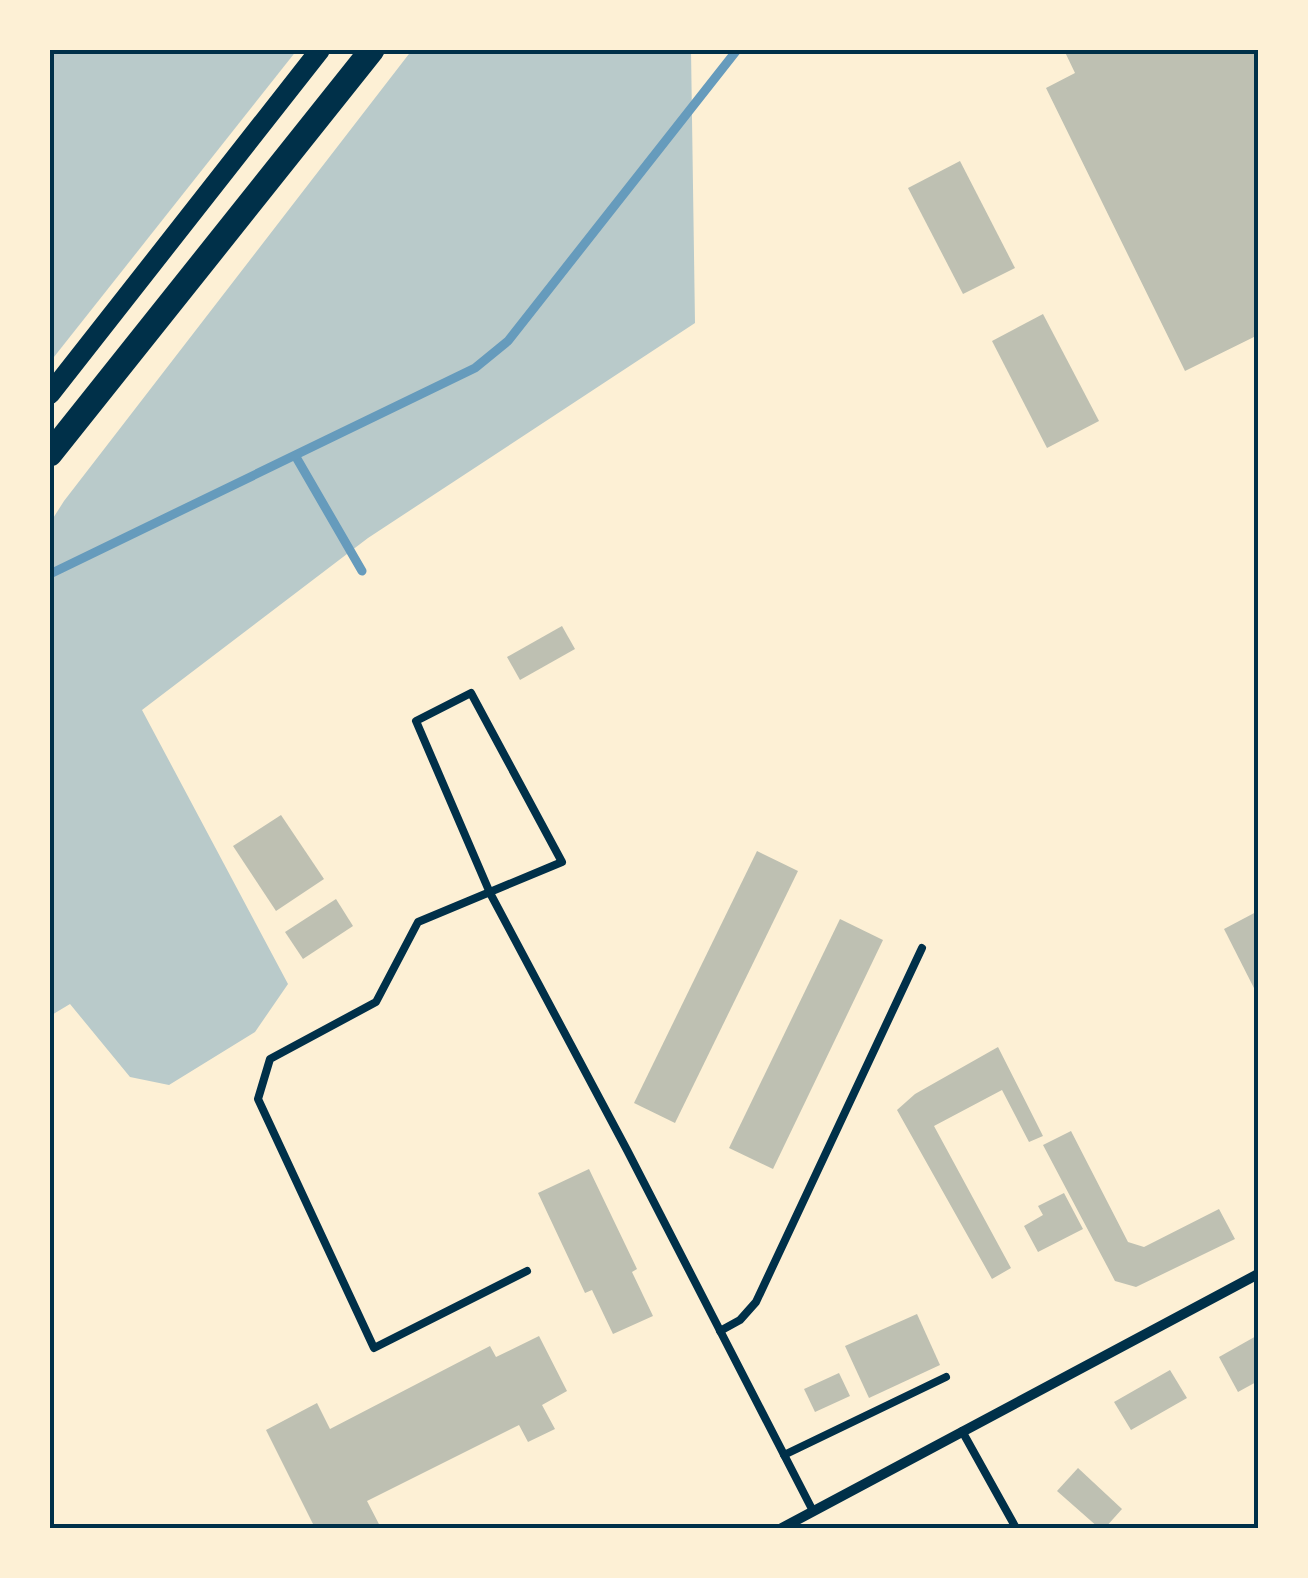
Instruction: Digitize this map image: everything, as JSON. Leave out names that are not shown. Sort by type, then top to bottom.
[{"type":"main road","points":[[50,394],[320,50]]},
{"type":"main road","points":[[50,462],[58,445],[372,50]]},
{"type":"street","points":[[783,1528],[1258,1274]]},
{"type":"lane","points":[[528,1271],[374,1348],[258,1099],[270,1060],[376,1002],[418,922],[490,893],[562,862],[471,693],[416,721],[490,893],[813,1512]]},
{"type":"lane","points":[[720,1331],[740,1320],[756,1302],[922,948]]},
{"type":"lane","points":[[784,1455],[946,1376]]},
{"type":"lane","points":[[962,1431],[1016,1528]]},
{"type":"shaded area","points":[[50,50],[297,50],[50,362]]},
{"type":"shaded area","points":[[412,50],[691,50],[695,323],[368,538],[142,710],[288,984],[255,1032],[169,1085],[130,1077],[70,1004],[50,1016],[50,523]]},
{"type":"building","points":[[1064,50],[1253,50],[1258,60],[1258,335],[1185,371],[1046,88],[1075,73]]},
{"type":"building","points":[[960,161],[1015,268],[963,294],[908,188]]},
{"type":"building","points":[[1043,314],[1099,421],[1047,448],[992,341]]},
{"type":"building","points":[[562,626],[575,649],[520,680],[507,657]]},
{"type":"building","points":[[281,815],[324,879],[276,911],[233,846]]},
{"type":"building","points":[[757,851],[798,871],[675,1123],[634,1103]]},
{"type":"building","points":[[336,899],[353,926],[303,959],[285,932]]},
{"type":"building","points":[[1258,911],[1258,996],[1224,929]]},
{"type":"building","points":[[840,919],[883,940],[773,1169],[729,1148]]},
{"type":"building","points":[[998,1047],[1043,1136],[1029,1142],[1002,1090],[934,1126],[1011,1268],[992,1279],[897,1110],[915,1094]]},
{"type":"building","points":[[1071,1131],[1128,1242],[1144,1247],[1219,1209],[1235,1239],[1136,1287],[1115,1281],[1043,1145]]},
{"type":"building","points":[[589,1169],[637,1269],[632,1272],[653,1316],[613,1334],[592,1290],[585,1293],[538,1193]]},
{"type":"building","points":[[1064,1193],[1083,1229],[1038,1252],[1024,1226],[1043,1215],[1038,1206]]},
{"type":"building","points":[[917,1314],[940,1365],[869,1398],[845,1346]]},
{"type":"building","points":[[1258,1335],[1258,1381],[1238,1392],[1219,1357]]},
{"type":"building","points":[[539,1336],[567,1391],[542,1405],[555,1429],[528,1442],[519,1425],[367,1501],[381,1528],[315,1528],[266,1430],[317,1403],[330,1429],[490,1346],[496,1357]]},
{"type":"building","points":[[1170,1370],[1187,1398],[1131,1430],[1114,1402]]},
{"type":"building","points":[[839,1373],[850,1396],[815,1412],[804,1389]]},
{"type":"building","points":[[1078,1468],[1122,1509],[1105,1528],[1099,1528],[1057,1491]]},
{"type":"waterway","points":[[50,574],[475,368],[508,341],[737,50]]},
{"type":"waterway","points":[[296,457],[362,571]]}]
